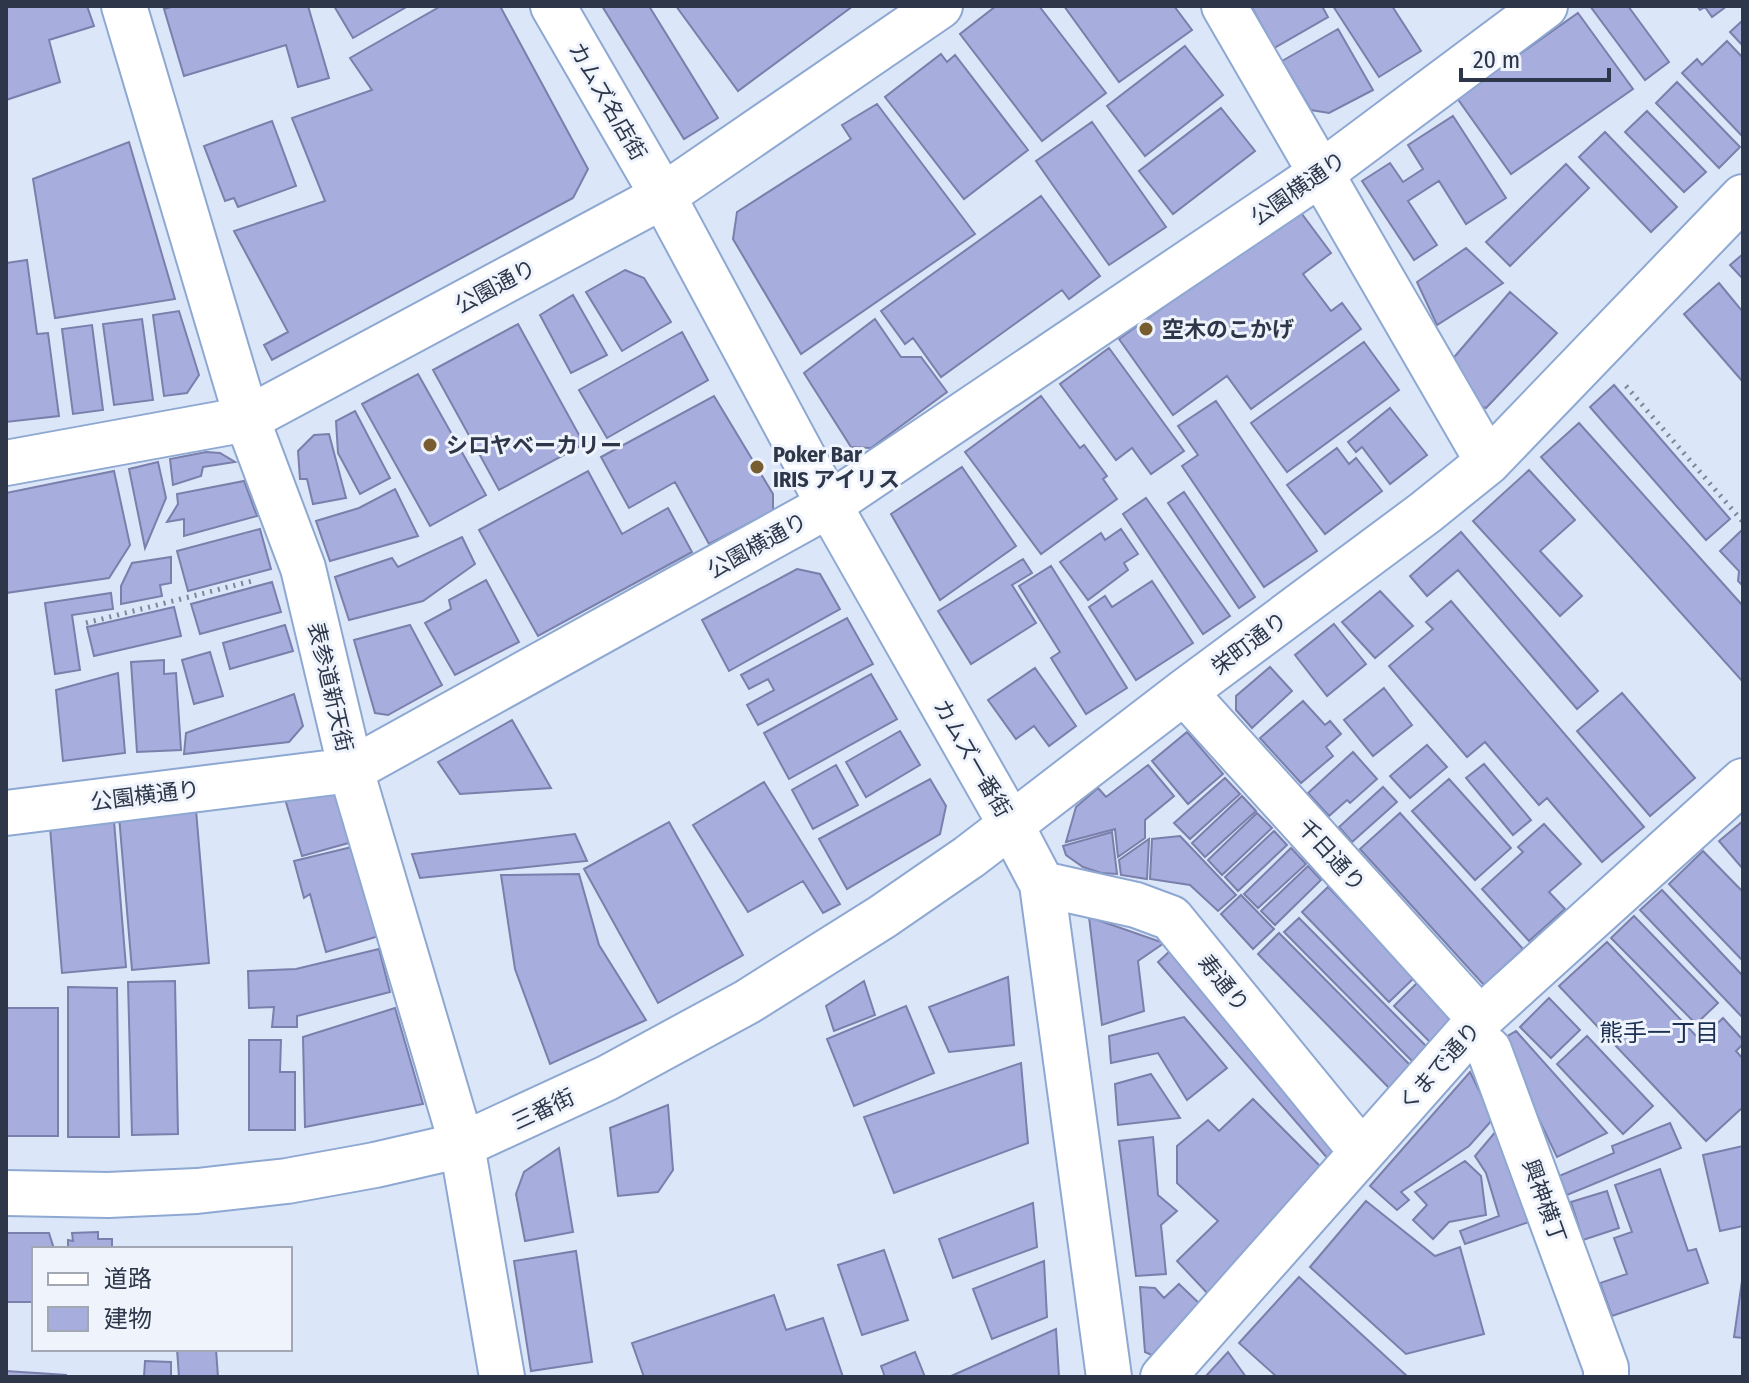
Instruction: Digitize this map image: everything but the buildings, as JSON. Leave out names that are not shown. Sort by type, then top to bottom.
[{"type":"street","name":"表参道新天街","points":[[124,6],[247,419],[303,568],[351,770],[462,1145],[502,1377]]},
{"type":"street","name":"カムズ名店街","points":[[553,6],[663,196]]},
{"type":"street","name":"公園通り","points":[[6,463],[247,419],[663,196],[940,6]]},
{"type":"street","points":[[1224,6],[1488,462]]},
{"type":"street","name":"公園横通り","points":[[6,813],[351,770],[829,505],[1320,174],[1545,6]]},
{"type":"street","name":"カムズ一番街","points":[[663,196],[829,505],[1042,884],[1109,1377]]},
{"type":"street","name":"栄町通り","points":[[1011,825],[1488,462],[1743,197]]},
{"type":"street","name":"千日通り","points":[[1184,692],[1475,1027]]},
{"type":"street","name":"くまで通り","points":[[1163,1377],[1475,1027],[1743,781]]},
{"type":"street","name":"三番街","points":[[6,1193],[108,1195],[197,1191],[287,1181],[462,1145],[607,1078],[747,1002],[882,917],[1011,825]]},
{"type":"street","name":"寿通り","points":[[1042,884],[1136,905],[1171,918],[1362,1152]]},
{"type":"street","name":"興神横丁","points":[[1475,1027],[1489,1050],[1606,1368],[1606,1377]]},
{"type":"path","points":[[1594,349],[1743,522]]},
{"type":"path","points":[[86,623],[303,568]]},
{"type":"place","name":"空木のこかげ","points":[[1146,329]]},
{"type":"place","name":"シロヤベーカリー","points":[[430,445]]},
{"type":"place","name":"Poker Bar IRIS アイリス","points":[[757,467]]},
{"type":"district","name":"熊手一丁目","points":[[1659,1033]]}]
